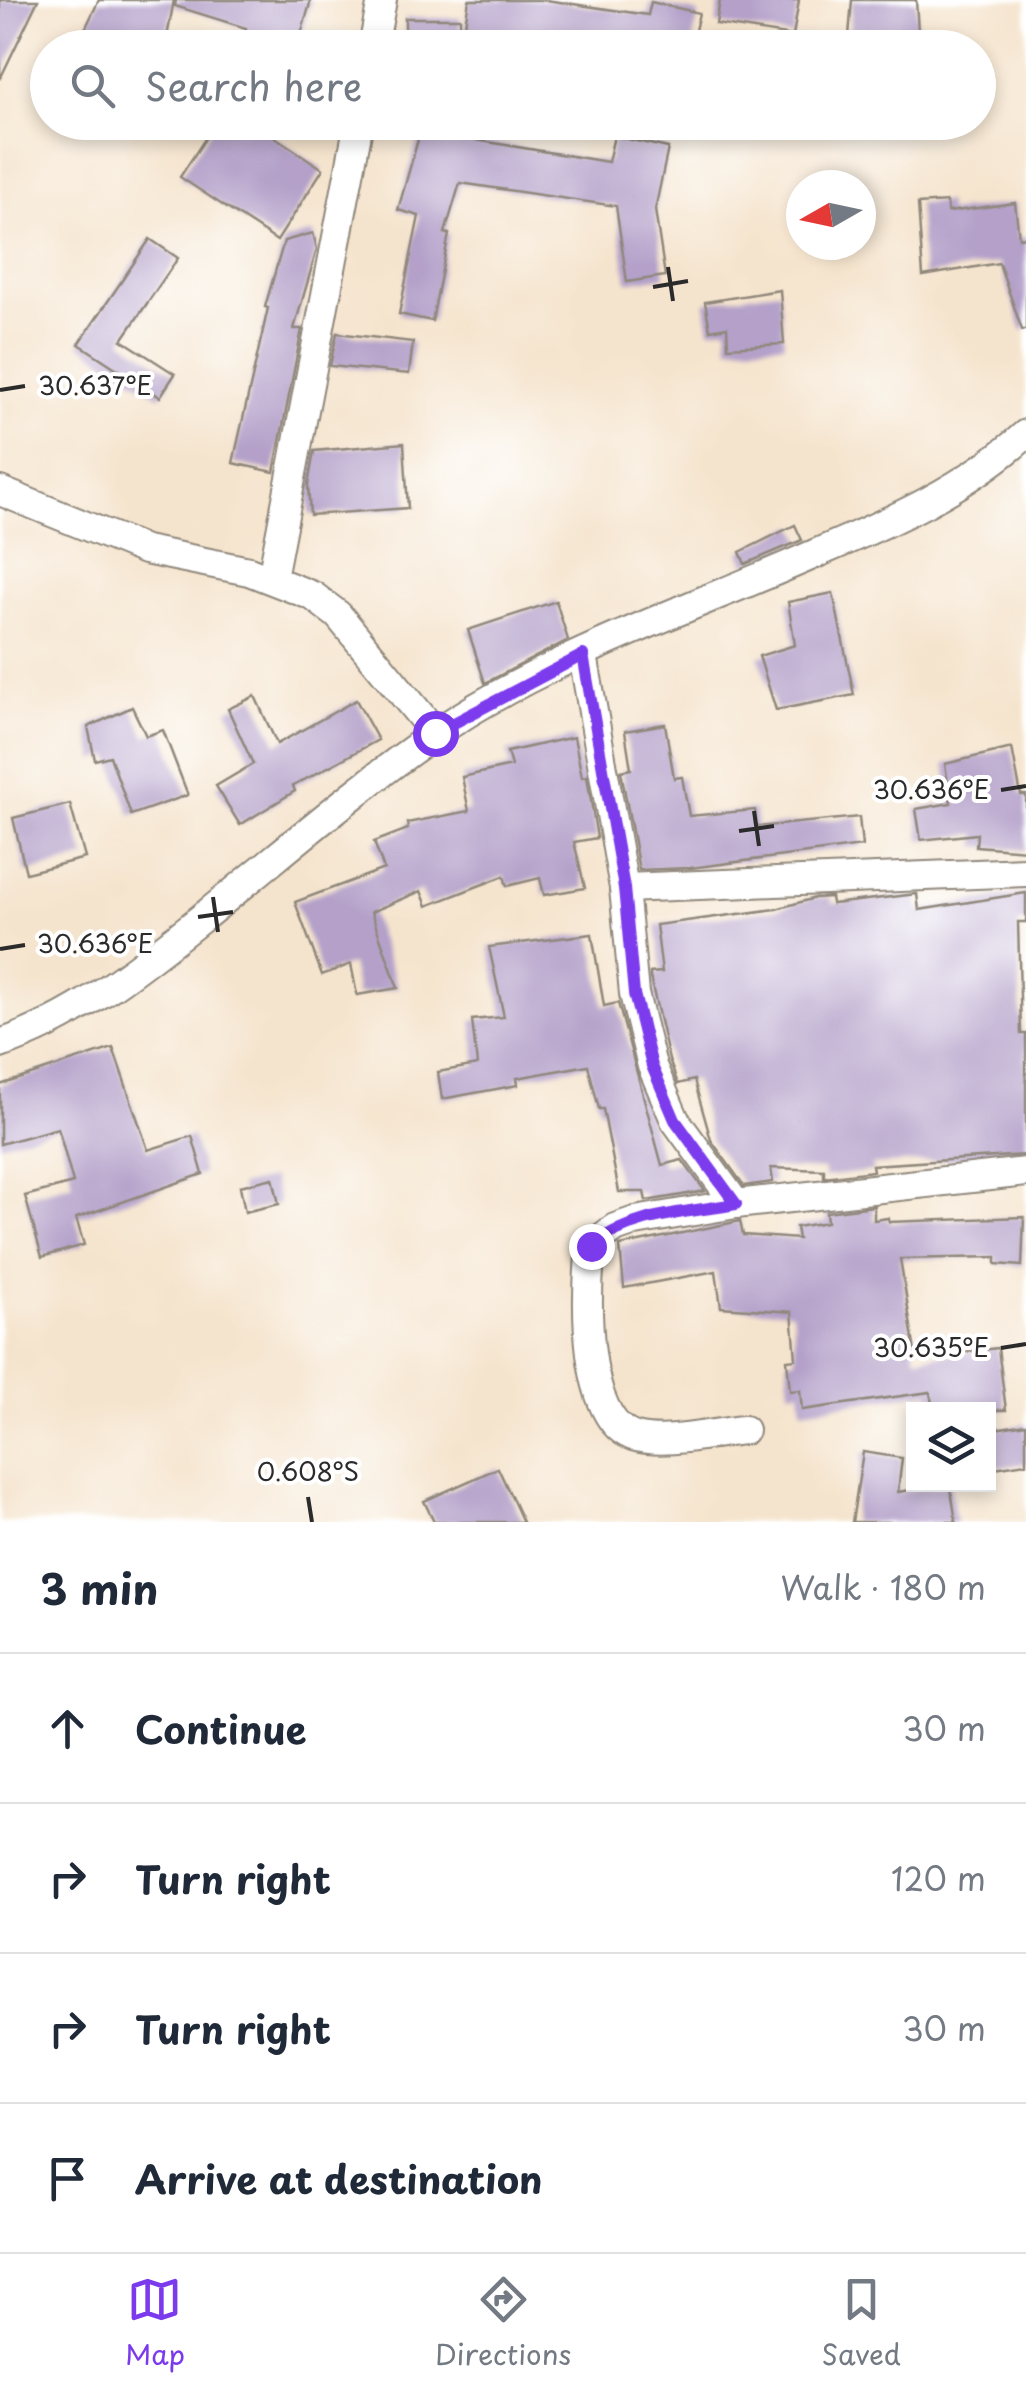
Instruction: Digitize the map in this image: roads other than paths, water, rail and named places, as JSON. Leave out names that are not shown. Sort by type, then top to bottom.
[{"type":"street","points":[[376,30],[382,0]]},
{"type":"street","points":[[272,578],[355,140]]},
{"type":"street","points":[[0,1044],[42,1030],[158,953],[435,733],[583,655],[903,516],[977,474],[1026,434]]},
{"type":"street","points":[[0,491],[145,550],[272,578],[313,596],[338,615],[435,733]]},
{"type":"street","points":[[583,655],[624,888],[634,994],[652,1066],[675,1120],[736,1204]]},
{"type":"street","points":[[624,888],[1026,872]]},
{"type":"street","points":[[744,1430],[661,1438],[637,1437],[613,1426],[598,1398],[587,1283],[591,1246],[614,1228],[736,1204],[1026,1172]]}]
